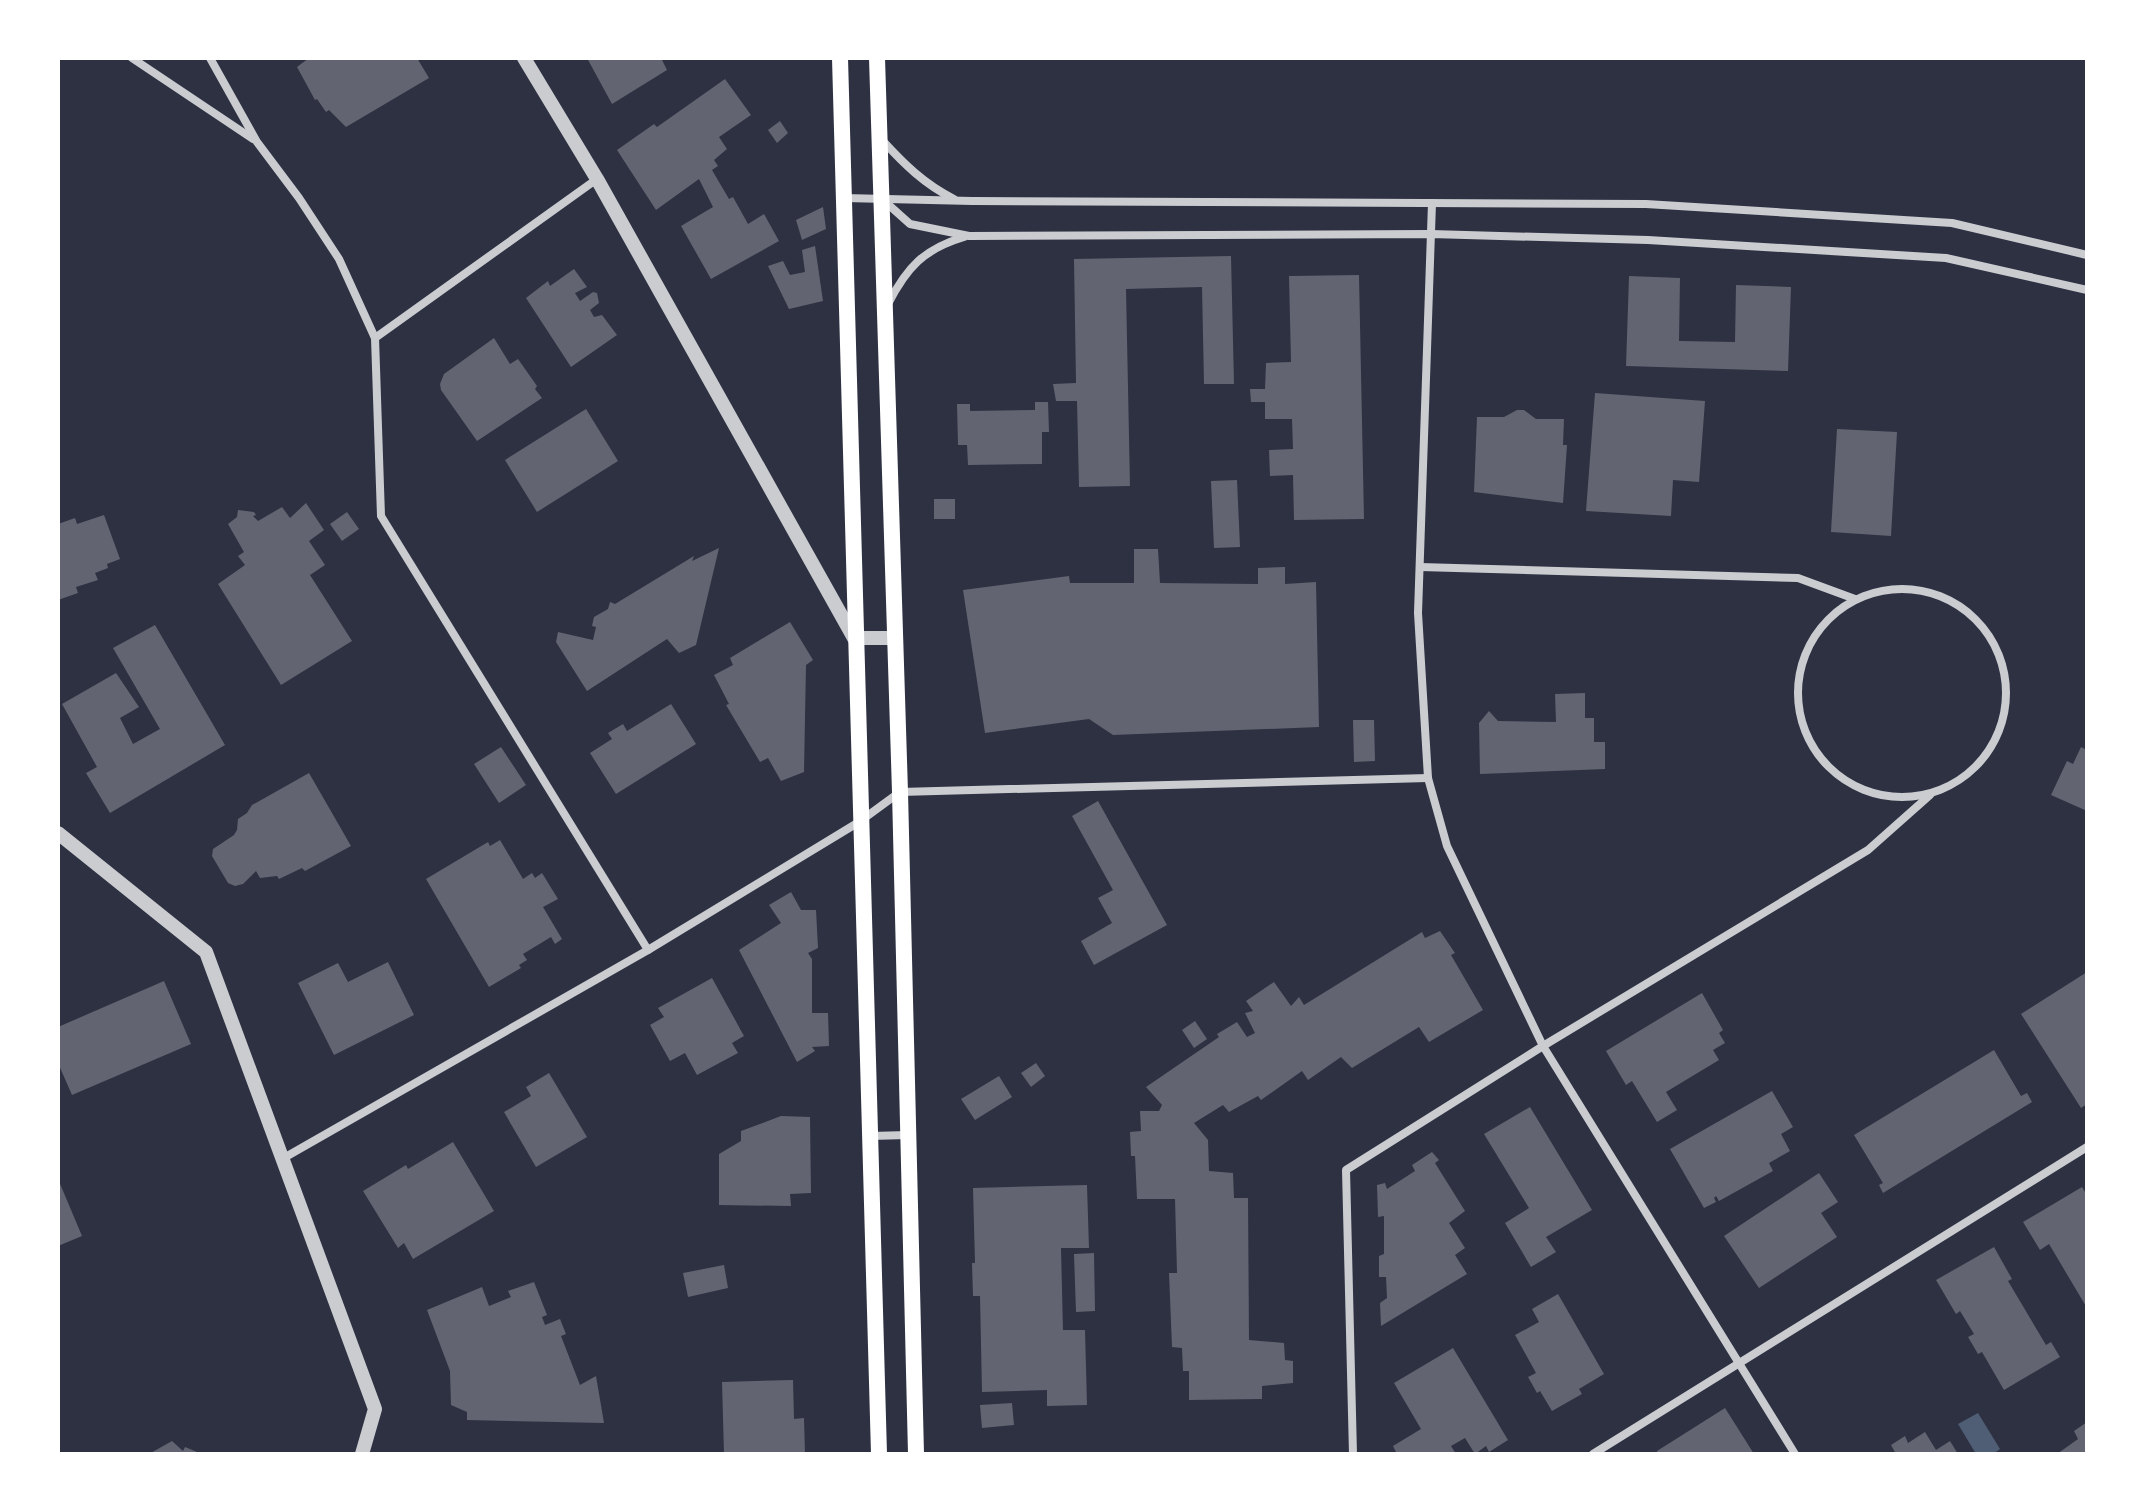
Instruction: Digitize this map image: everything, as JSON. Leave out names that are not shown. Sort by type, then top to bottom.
[{"type":"main road","points":[[840,58],[879,1454]]},
{"type":"main road","points":[[877,58],[900,792],[916,1454]]},
{"type":"street","points":[[132,58],[257,142]]},
{"type":"street","points":[[210,58],[257,142],[339,259],[375,338],[381,516],[648,950]]},
{"type":"street","points":[[524,58],[597,179],[854,638],[894,638]]},
{"type":"street","points":[[879,136],[914,173],[933,188],[958,201]]},
{"type":"street","points":[[375,338],[597,179]]},
{"type":"street","points":[[844,198],[1646,204],[1952,223],[2087,255]]},
{"type":"street","points":[[881,198],[910,224],[969,236],[1431,234],[1648,240],[1946,258],[2087,290]]},
{"type":"street","points":[[1432,203],[1418,613],[1428,778],[1447,846],[1543,1046],[1795,1454]]},
{"type":"street","points":[[884,312],[899,281],[918,260],[939,244],[969,236]]},
{"type":"street","points":[[1420,567],[1798,578],[1855,599]]},
{"type":"street","points":[[1353,1454],[1346,1170],[1543,1046],[1868,850],[1930,795],[1961,780],[1987,756],[2003,725],[2008,690],[2001,656],[1983,625],[1957,603],[1924,590],[1889,589],[1855,599],[1827,619],[1808,647],[1798,680],[1799,714],[1811,746],[1833,772],[1862,790],[1896,798],[1930,795]]},
{"type":"street","points":[[282,1159],[648,950],[859,822],[900,792],[1428,778]]},
{"type":"street","points":[[58,833],[206,952],[375,1409],[362,1454]]},
{"type":"street","points":[[869,1136],[908,1135]]},
{"type":"street","points":[[1593,1454],[2087,1147]]},
{"type":"water","points":[[1978,1413],[2000,1449],[1993,1454],[1976,1454],[1958,1424]]},
{"type":"building","points":[[309,58],[417,58],[429,78],[346,127],[315,100],[297,67]]},
{"type":"building","points":[[587,58],[661,58],[667,70],[612,104]]},
{"type":"building","points":[[725,79],[751,115],[719,137],[727,149],[714,160],[718,166],[712,170],[729,199],[733,197],[748,224],[764,214],[779,241],[711,279],[681,226],[713,207],[699,179],[656,210],[617,150],[654,124],[657,127]]},
{"type":"building","points":[[780,121],[788,133],[777,143],[768,130]]},
{"type":"building","points":[[823,207],[826,229],[802,240],[796,220]]},
{"type":"building","points":[[815,246],[823,301],[789,309],[768,266],[783,261],[790,275],[805,272],[802,250]]},
{"type":"building","points":[[1231,256],[1234,384],[1204,384],[1202,287],[1126,289],[1130,486],[1079,487],[1077,401],[1056,401],[1053,384],[1076,383],[1074,259]]},
{"type":"building","points":[[574,269],[587,287],[575,293],[580,301],[593,292],[597,293],[599,303],[590,310],[594,317],[602,315],[617,335],[571,367],[526,298],[548,281],[550,286]]},
{"type":"building","points":[[1359,275],[1364,519],[1294,520],[1293,475],[1270,476],[1269,450],[1293,449],[1292,419],[1265,419],[1265,402],[1251,402],[1250,389],[1265,389],[1266,363],[1291,362],[1289,276]]},
{"type":"building","points":[[1629,276],[1680,278],[1679,341],[1735,342],[1736,285],[1791,287],[1788,371],[1626,366]]},
{"type":"building","points":[[494,338],[510,364],[518,359],[542,398],[477,441],[441,390],[440,384],[444,374]]},
{"type":"building","points":[[1595,393],[1705,401],[1699,482],[1673,480],[1671,516],[1586,511]]},
{"type":"building","points":[[1035,402],[1048,402],[1049,432],[1042,432],[1042,464],[968,465],[967,445],[958,445],[957,404],[970,404],[970,411],[1035,410]]},
{"type":"building","points":[[586,409],[618,461],[537,512],[505,460]]},
{"type":"building","points":[[1524,410],[1536,419],[1564,419],[1563,445],[1567,445],[1563,503],[1474,492],[1477,417],[1504,417]]},
{"type":"building","points":[[1837,429],[1897,432],[1891,536],[1831,532]]},
{"type":"building","points":[[1237,480],[1240,547],[1214,548],[1211,481]]},
{"type":"building","points":[[934,499],[955,499],[955,519],[934,519]]},
{"type":"building","points":[[306,503],[324,530],[309,541],[325,565],[310,575],[352,641],[281,685],[218,584],[245,565],[238,556],[244,552],[228,524],[237,517],[238,510],[254,512],[256,515],[253,516],[258,521],[282,507],[290,518]]},
{"type":"building","points":[[347,512],[359,529],[342,541],[330,524]]},
{"type":"building","points":[[104,515],[120,559],[95,573],[98,580],[76,587],[78,593],[58,600],[58,524],[75,518],[77,524]]},
{"type":"building","points":[[719,548],[696,645],[679,653],[667,639],[587,691],[556,642],[558,632],[593,640],[596,627],[592,626],[594,617],[608,609],[610,602],[615,604],[694,556],[692,561]]},
{"type":"building","points":[[1134,549],[1158,549],[1160,583],[1258,584],[1258,568],[1285,567],[1285,584],[1316,582],[1319,727],[1113,735],[1089,719],[985,733],[963,590],[1069,576],[1070,583],[1134,583]]},
{"type":"building","points":[[790,622],[813,660],[806,665],[804,772],[781,781],[768,758],[760,762],[726,705],[729,704],[714,675],[733,665],[730,658]]},
{"type":"building","points":[[155,625],[225,745],[110,813],[86,773],[97,767],[62,704],[116,673],[139,707],[120,718],[133,744],[160,729],[113,648]]},
{"type":"building","points":[[1585,693],[1585,718],[1594,718],[1594,742],[1605,742],[1605,769],[1480,774],[1479,723],[1489,711],[1498,721],[1556,722],[1555,694]]},
{"type":"building","points":[[671,704],[696,744],[616,794],[590,753],[612,739],[608,733],[623,724],[627,731]]},
{"type":"building","points":[[1353,720],[1374,720],[1375,761],[1354,762]]},
{"type":"building","points":[[501,747],[526,785],[499,803],[474,764]]},
{"type":"building","points":[[2081,747],[2087,750],[2087,811],[2051,795],[2067,761],[2073,764]]},
{"type":"building","points":[[309,773],[351,846],[305,871],[302,868],[279,879],[277,876],[260,878],[256,871],[243,884],[235,886],[228,883],[212,856],[213,849],[234,835],[238,819],[252,805]]},
{"type":"building","points":[[1098,801],[1167,925],[1094,965],[1081,941],[1112,923],[1098,898],[1113,890],[1072,816]]},
{"type":"building","points":[[500,840],[523,879],[532,873],[535,878],[542,873],[558,899],[543,907],[562,939],[555,944],[551,937],[523,954],[527,960],[519,965],[521,968],[489,987],[426,879],[488,842],[490,846]]},
{"type":"building","points":[[791,892],[801,910],[816,910],[818,948],[808,953],[812,959],[812,1013],[828,1013],[829,1046],[812,1047],[815,1051],[797,1062],[739,950],[781,923],[769,905]]},
{"type":"building","points":[[1440,931],[1455,953],[1451,955],[1483,1010],[1429,1042],[1419,1027],[1352,1068],[1341,1057],[1308,1080],[1302,1071],[1261,1100],[1258,1096],[1229,1112],[1223,1105],[1194,1123],[1208,1140],[1209,1171],[1233,1173],[1234,1198],[1248,1198],[1249,1340],[1284,1343],[1285,1360],[1293,1361],[1293,1383],[1262,1386],[1262,1399],[1189,1400],[1189,1371],[1183,1371],[1182,1348],[1172,1347],[1169,1273],[1177,1273],[1175,1199],[1137,1199],[1135,1156],[1131,1156],[1130,1132],[1141,1131],[1140,1111],[1159,1111],[1162,1105],[1146,1087],[1237,1022],[1247,1037],[1255,1033],[1245,1013],[1253,1011],[1246,1001],[1274,982],[1291,1006],[1299,997],[1304,1005],[1422,932],[1425,938]]},
{"type":"building","points":[[388,962],[414,1015],[334,1055],[298,983],[338,963],[348,982]]},
{"type":"building","points":[[2087,972],[2087,1104],[2081,1108],[2021,1014]]},
{"type":"building","points":[[712,978],[744,1036],[732,1043],[738,1053],[697,1075],[685,1053],[670,1061],[650,1025],[664,1017],[658,1008]]},
{"type":"building","points":[[164,981],[191,1044],[72,1095],[58,1063],[58,1027]]},
{"type":"building","points":[[1702,993],[1723,1030],[1719,1033],[1725,1043],[1713,1050],[1719,1060],[1666,1092],[1677,1110],[1657,1122],[1632,1081],[1626,1085],[1606,1051]]},
{"type":"building","points":[[1195,1021],[1207,1039],[1194,1048],[1182,1030]]},
{"type":"building","points":[[1994,1050],[2021,1096],[2027,1093],[2032,1102],[1883,1193],[1879,1185],[1883,1183],[1854,1135]]},
{"type":"building","points":[[1036,1063],[1045,1076],[1031,1087],[1021,1073]]},
{"type":"building","points":[[549,1073],[587,1137],[536,1167],[504,1112],[531,1096],[526,1087]]},
{"type":"building","points":[[999,1076],[1012,1097],[975,1120],[961,1099]]},
{"type":"building","points":[[1772,1091],[1793,1127],[1781,1134],[1790,1151],[1769,1163],[1773,1171],[1719,1201],[1716,1196],[1716,1202],[1704,1208],[1670,1149]]},
{"type":"building","points":[[1530,1107],[1592,1210],[1546,1237],[1556,1252],[1531,1267],[1505,1223],[1529,1208],[1484,1134]]},
{"type":"building","points":[[781,1116],[810,1117],[811,1193],[790,1194],[791,1206],[719,1205],[719,1154],[741,1141],[741,1131]]},
{"type":"building","points":[[453,1142],[494,1211],[413,1259],[404,1243],[398,1248],[363,1191]]},
{"type":"building","points":[[1432,1152],[1439,1160],[1435,1163],[1465,1211],[1449,1223],[1465,1248],[1455,1255],[1467,1274],[1381,1326],[1380,1303],[1387,1298],[1386,1277],[1379,1277],[1379,1256],[1384,1254],[1384,1216],[1378,1217],[1377,1185],[1385,1183],[1387,1189],[1415,1171],[1412,1165]]},
{"type":"building","points":[[1819,1173],[1838,1202],[1821,1213],[1837,1237],[1759,1288],[1724,1236]]},
{"type":"building","points":[[58,1179],[82,1236],[58,1246]]},
{"type":"building","points":[[1087,1185],[1089,1248],[1061,1248],[1063,1330],[1085,1330],[1087,1405],[1047,1406],[1047,1390],[982,1392],[980,1296],[973,1296],[973,1188]]},
{"type":"building","points":[[2082,1187],[2087,1195],[2087,1308],[2049,1244],[2040,1250],[2023,1222]]},
{"type":"building","points":[[1994,1247],[2012,1279],[2008,1281],[2046,1345],[2051,1342],[2060,1357],[2004,1390],[1982,1352],[1978,1354],[1968,1337],[1974,1334],[1960,1311],[1956,1314],[1936,1280]]},
{"type":"building","points":[[1094,1253],[1095,1311],[1076,1312],[1074,1254]]},
{"type":"building","points":[[724,1265],[728,1288],[688,1297],[683,1273]]},
{"type":"building","points":[[534,1282],[547,1315],[542,1317],[545,1325],[560,1319],[566,1334],[561,1336],[580,1385],[596,1376],[604,1423],[467,1420],[467,1412],[451,1405],[450,1371],[427,1310],[482,1287],[489,1306],[511,1297],[508,1291]]},
{"type":"building","points":[[1558,1294],[1604,1374],[1579,1389],[1582,1394],[1552,1411],[1528,1377],[1536,1373],[1515,1335],[1539,1322],[1532,1309]]},
{"type":"building","points":[[1453,1348],[1508,1440],[1489,1452],[1486,1446],[1475,1454],[1465,1438],[1451,1446],[1456,1454],[1397,1454],[1393,1446],[1421,1429],[1394,1383]]},
{"type":"building","points":[[793,1380],[794,1419],[804,1418],[805,1454],[724,1454],[722,1382]]},
{"type":"building","points":[[1012,1403],[1014,1425],[982,1428],[980,1405]]},
{"type":"building","points":[[1725,1408],[1754,1454],[1658,1454],[1657,1451]]},
{"type":"building","points":[[2087,1422],[2087,1454],[2057,1454],[2078,1439],[2074,1431]]},
{"type":"building","points":[[1925,1432],[1936,1450],[1950,1441],[1958,1454],[1896,1454],[1891,1445],[1905,1436],[1908,1443]]},
{"type":"building","points":[[172,1441],[183,1451],[185,1447],[202,1454],[149,1454]]}]
